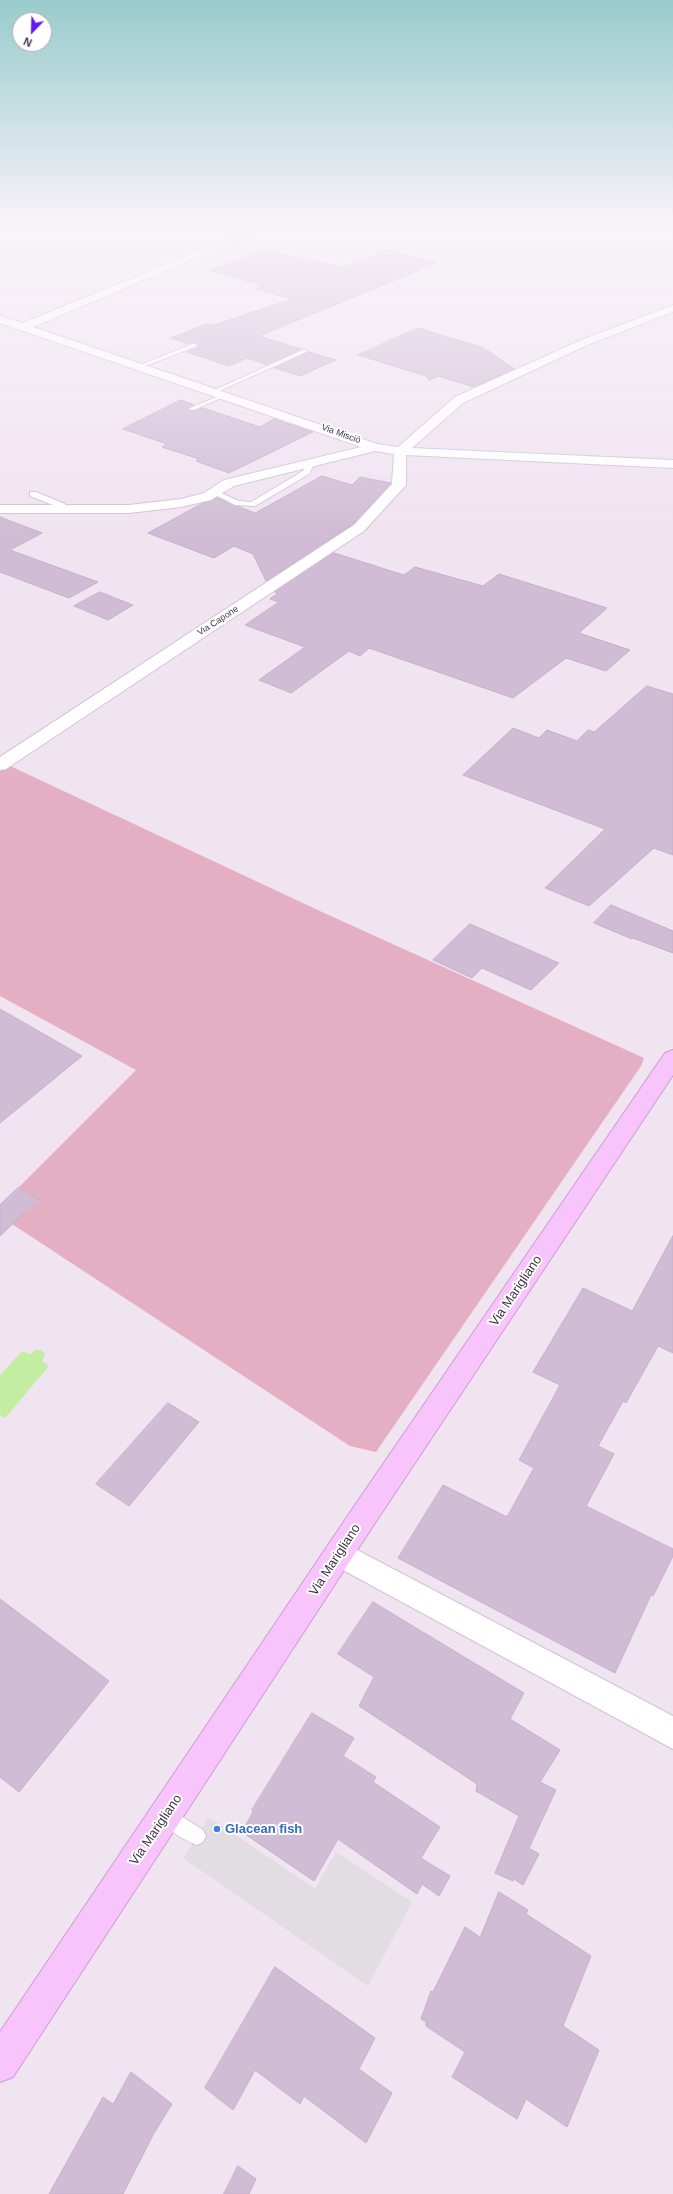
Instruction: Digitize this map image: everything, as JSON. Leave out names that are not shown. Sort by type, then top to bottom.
[{"type":"street","name":"Via Misciò","points":[[32,328],[138,367],[375,446],[401,451],[673,464]]},
{"type":"street","points":[[401,451],[459,400],[576,346],[621,328]]},
{"type":"street","points":[[0,509],[135,508],[172,504],[205,497],[229,483],[375,446]]},
{"type":"street","name":"Via Capone","points":[[0,765],[359,528],[399,485],[399,460],[401,451]]},
{"type":"street","name":"Via Marigliano","points":[[0,2064],[673,1058]]},
{"type":"street","points":[[340,1554],[673,1733]]},
{"type":"lane","points":[[138,367],[195,345]]},
{"type":"lane","points":[[191,409],[304,351]]},
{"type":"lane","points":[[214,492],[238,503],[252,504],[306,472],[310,463]]},
{"type":"lane","points":[[32,494],[62,506],[61,509]]},
{"type":"lane","points":[[166,1815],[197,1836]]},
{"type":"shaded area","points":[[8,765],[322,912],[644,1058],[641,1066],[376,1452],[350,1446],[12,1224],[39,1200],[18,1188],[136,1070],[0,996],[0,770]]},
{"type":"shaded area","points":[[35,1350],[41,1350],[45,1354],[42,1361],[49,1366],[5,1418],[0,1415],[0,1375],[22,1351],[30,1354]]},
{"type":"shaded area","points":[[209,1817],[315,1889],[336,1852],[412,1902],[368,1986],[183,1858]]},
{"type":"building","points":[[195,328],[278,328],[259,336],[301,349],[267,365],[247,358],[229,366],[187,352],[199,347],[196,342],[189,344],[171,338]]},
{"type":"building","points":[[419,328],[484,348],[514,369],[474,387],[438,376],[429,380],[426,376],[358,355]]},
{"type":"building","points":[[309,352],[336,360],[300,376],[275,368]]},
{"type":"building","points":[[181,400],[194,405],[187,408],[188,410],[194,411],[203,408],[260,427],[274,419],[313,432],[229,473],[196,461],[199,459],[162,447],[167,444],[123,429]]},
{"type":"building","points":[[322,476],[352,485],[360,477],[391,483],[353,524],[266,581],[253,554],[234,546],[214,558],[148,533],[203,503],[217,498],[255,513]]},
{"type":"building","points":[[0,517],[42,533],[10,550],[98,582],[69,598],[0,572]]},
{"type":"building","points":[[334,553],[404,575],[415,567],[483,586],[499,574],[607,608],[579,633],[630,650],[606,671],[566,658],[513,698],[369,648],[360,656],[349,651],[291,693],[259,680],[305,647],[245,625],[279,602],[270,599],[278,593],[275,592]]},
{"type":"building","points":[[100,592],[133,605],[108,620],[74,606]]},
{"type":"building","points":[[647,686],[673,694],[673,855],[654,848],[589,906],[545,888],[605,829],[463,775],[513,728],[539,738],[547,730],[577,741],[588,730],[594,732]]},
{"type":"building","points":[[611,905],[673,931],[673,953],[633,938],[632,939],[594,923]]},
{"type":"building","points":[[470,924],[559,963],[531,990],[482,968],[472,978],[433,960]]},
{"type":"building","points":[[0,1009],[82,1056],[0,1123]]},
{"type":"building","points":[[18,1188],[39,1199],[0,1236],[0,1205]]},
{"type":"building","points":[[673,1236],[673,1353],[658,1346],[626,1403],[623,1401],[598,1446],[614,1454],[586,1506],[673,1549],[673,1556],[653,1596],[651,1595],[615,1673],[398,1558],[443,1485],[507,1517],[534,1468],[519,1460],[560,1385],[533,1372],[583,1288],[632,1311]]},
{"type":"building","points":[[168,1403],[199,1422],[129,1506],[96,1484]]},
{"type":"building","points":[[0,1599],[109,1681],[19,1792],[0,1777]]},
{"type":"building","points":[[373,1602],[524,1693],[510,1719],[560,1750],[540,1782],[556,1790],[529,1848],[539,1854],[523,1885],[514,1879],[513,1881],[495,1873],[519,1816],[476,1791],[477,1784],[359,1706],[374,1677],[338,1654]]},
{"type":"building","points":[[312,1713],[354,1738],[343,1756],[376,1777],[373,1782],[440,1827],[421,1858],[450,1876],[439,1896],[422,1884],[417,1894],[338,1839],[314,1881],[242,1832],[253,1812],[252,1810]]},
{"type":"building","points":[[499,1892],[528,1910],[526,1914],[591,1956],[563,2026],[599,2050],[567,2127],[526,2099],[517,2119],[452,2077],[465,2052],[426,2026],[426,2022],[421,2019],[431,1991],[433,1992],[465,1927],[480,1937]]},
{"type":"building","points":[[275,1967],[375,2038],[359,2069],[392,2093],[366,2143],[304,2096],[300,2104],[255,2070],[233,2110],[205,2088]]},
{"type":"building","points":[[131,2072],[172,2104],[153,2135],[123,2194],[49,2194],[103,2097],[113,2104]]},
{"type":"building","points":[[238,2166],[256,2179],[249,2194],[224,2194]]},
{"type":"place","name":"Glacean fish","points":[[217,1829]]}]
